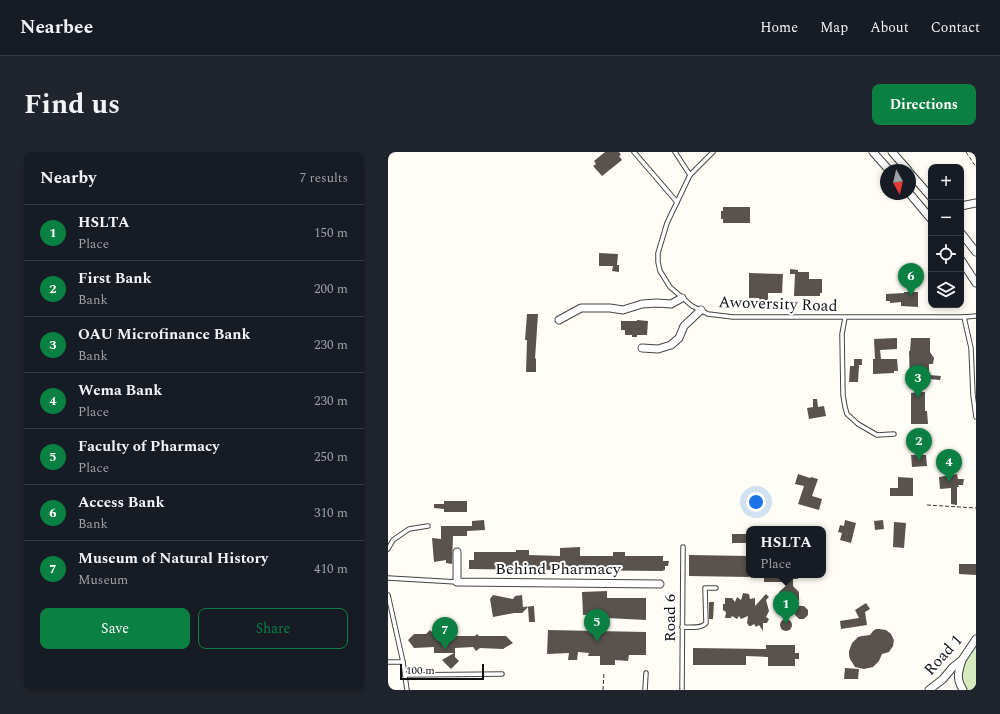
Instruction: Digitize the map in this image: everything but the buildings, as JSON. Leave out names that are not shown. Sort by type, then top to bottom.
[{"type":"street","points":[[873,152],[884,164]]},
{"type":"street","points":[[892,152],[903,164]]},
{"type":"street","points":[[916,180],[928,194]]},
{"type":"street","points":[[915,200],[928,215]]},
{"type":"street","points":[[964,205],[976,203]]},
{"type":"street","points":[[963,236],[976,252]]},
{"type":"street","points":[[964,265],[976,283]]},
{"type":"street","points":[[559,320],[581,308],[610,308],[623,310],[642,304],[671,304],[682,298]]},
{"type":"street","points":[[642,348],[658,349],[671,345],[679,338],[684,326],[701,310]]},
{"type":"street","points":[[457,552],[457,582]]},
{"type":"street","name":"Behind Pharmacy","points":[[457,582],[660,584]]},
{"type":"street","name":"Road 1","points":[[929,690],[943,679],[962,660],[976,638]]},
{"type":"street","points":[[962,660],[958,677],[959,683],[963,690]]},
{"type":"lane","points":[[634,152],[677,202]]},
{"type":"lane","points":[[675,152],[690,175]]},
{"type":"lane","name":"Awoversity Road","points":[[713,152],[690,175],[667,222],[658,253],[660,271],[670,287],[692,306],[708,314],[733,317],[845,318],[976,316]]},
{"type":"lane","points":[[964,317],[971,348],[973,395],[976,417]]},
{"type":"lane","points":[[845,318],[842,334],[843,395],[847,414],[858,424],[877,435],[894,434]]},
{"type":"lane","points":[[388,549],[393,540],[409,529],[428,526]]},
{"type":"lane","name":"Road 6","points":[[682,690],[683,547]]},
{"type":"lane","points":[[388,578],[457,582]]},
{"type":"lane","points":[[682,627],[701,627],[704,625],[706,622],[705,588],[716,588]]},
{"type":"lane","points":[[388,595],[403,662],[407,690]]},
{"type":"lane","points":[[388,662],[403,662]]},
{"type":"lane","points":[[645,690],[646,672]]},
{"type":"lane","points":[[405,675],[502,674]]},
{"type":"path","points":[[966,152],[976,167]]},
{"type":"path","points":[[927,505],[976,508]]},
{"type":"path","points":[[603,690],[604,672]]},
{"type":"green space","points":[[976,639],[976,690],[963,690],[958,677]]},
{"type":"place","name":"Access Bank","points":[[911,296]]},
{"type":"place","name":"OAU Microfinance Bank","points":[[918,398]]},
{"type":"place","name":"First Bank","points":[[919,461]]},
{"type":"place","name":"Wema Bank","points":[[949,482]]},
{"type":"place","name":"HSLTA","points":[[786,624]]},
{"type":"place","name":"Faculty of Pharmacy","points":[[597,642]]},
{"type":"place","name":"Museum of Natural History","points":[[445,650]]}]
